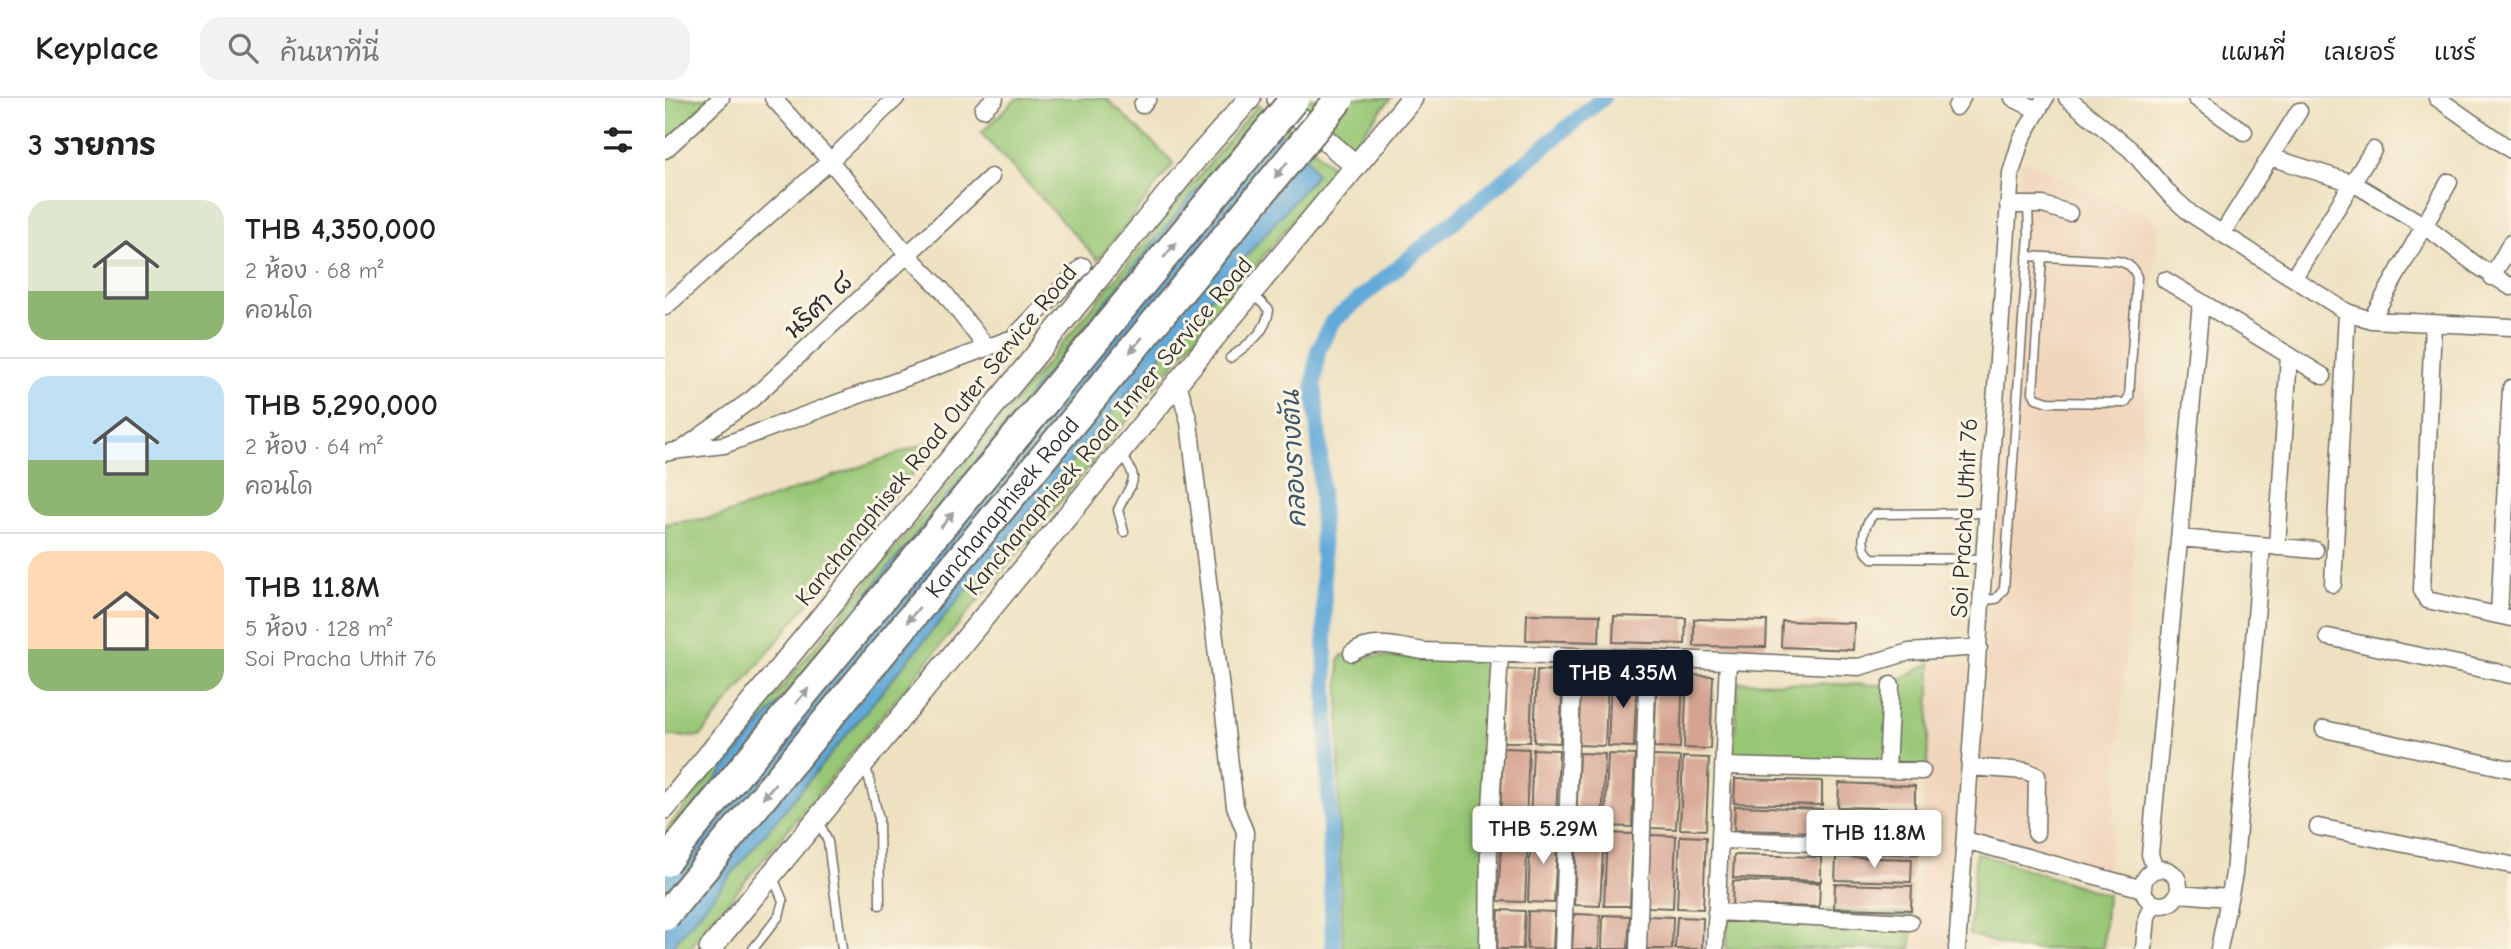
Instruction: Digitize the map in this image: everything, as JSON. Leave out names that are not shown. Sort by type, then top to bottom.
[{"type":"highway","name":"Kanchanaphisek Road","points":[[665,862],[1295,98]]},
{"type":"highway","name":"Kanchanaphisek Road","points":[[665,916],[1339,98]]},
{"type":"main road","name":"Kanchanaphisek Road Outer Service Road","points":[[665,808],[1196,159],[1250,98]]},
{"type":"main road","points":[[1277,98],[1356,166]]},
{"type":"main road","name":"Kanchanaphisek Road Inner Service Road","points":[[710,949],[1412,98]]},
{"type":"street","points":[[665,150],[722,98]]},
{"type":"street","points":[[773,98],[943,291],[987,348]]},
{"type":"street","points":[[665,307],[896,98]]},
{"type":"street","points":[[2013,98],[2041,104]]},
{"type":"street","points":[[2067,98],[2131,150],[2184,208],[2347,312],[2371,320],[2511,327]]},
{"type":"street","points":[[2196,98],[2243,132]]},
{"type":"street","points":[[2437,98],[2511,150]]},
{"type":"street","name":"Soi Pracha Uthit 76","points":[[1957,949],[2008,205],[2015,154],[2041,104]]},
{"type":"street","points":[[2222,234],[2299,111]]},
{"type":"street","points":[[2294,277],[2373,150]]},
{"type":"street","points":[[2270,157],[2353,183],[2425,226],[2511,287]]},
{"type":"street","name":"นริศา ๘","points":[[673,452],[752,399],[991,177]]},
{"type":"street","points":[[2371,320],[2449,182]]},
{"type":"street","points":[[2008,205],[2043,205],[2069,213]]},
{"type":"street","points":[[2492,276],[2511,243]]},
{"type":"street","points":[[673,452],[724,445],[1013,338],[1083,266]]},
{"type":"street","points":[[2165,280],[2323,376]]},
{"type":"street","points":[[2155,870],[2150,855],[2201,302]]},
{"type":"street","points":[[2333,584],[2347,312]]},
{"type":"street","points":[[2433,323],[2422,590],[2427,600],[2505,617],[2511,388]]},
{"type":"street","points":[[2219,949],[2234,874],[2288,355]]},
{"type":"street","points":[[1178,383],[1189,422],[1235,806],[1245,832],[1240,949]]},
{"type":"street","points":[[2179,538],[2315,550]]},
{"type":"street","points":[[2328,638],[2511,675]]},
{"type":"street","points":[[1352,653],[1362,645],[1373,643],[1423,651],[1728,660],[1859,667],[1909,652],[1979,647]]},
{"type":"street","points":[[1488,949],[1489,842],[1500,654]]},
{"type":"street","points":[[1563,949],[1573,656]]},
{"type":"street","points":[[1638,949],[1648,658]]},
{"type":"street","points":[[1715,949],[1728,660]]},
{"type":"street","points":[[1887,770],[1891,685]]},
{"type":"street","points":[[2324,729],[2511,769]]},
{"type":"street","points":[[1723,766],[1922,771]]},
{"type":"street","points":[[1971,767],[2026,771],[2038,776],[2036,833]]},
{"type":"street","points":[[2318,827],[2511,865]]},
{"type":"street","points":[[1720,840],[1915,846]]},
{"type":"street","points":[[1965,840],[2143,889]]},
{"type":"street","points":[[2155,870],[2167,870],[2176,876],[2180,888],[2171,904],[2165,906],[2153,904],[2143,889],[2146,877],[2155,870]]},
{"type":"street","points":[[2179,894],[2229,898]]},
{"type":"street","points":[[2144,949],[2147,917],[2153,904]]},
{"type":"street","points":[[1716,912],[1910,922]]},
{"type":"lane","points":[[1982,600],[1996,599],[2004,589],[2018,414],[2028,206]]},
{"type":"lane","points":[[2027,256],[2117,261],[2134,270],[2137,277],[2129,397],[2125,403],[2047,402],[2036,398],[2033,392],[2042,257]]},
{"type":"lane","points":[[1230,358],[1262,332],[1268,319],[1269,310],[1252,293]]},
{"type":"lane","points":[[1120,453],[1133,470],[1134,481],[1118,510],[1124,532]]},
{"type":"lane","points":[[1985,559],[1872,558],[1866,554],[1863,547],[1866,526],[1874,514],[1987,513]]},
{"type":"lane","points":[[865,761],[879,820],[880,905]]},
{"type":"lane","points":[[818,818],[828,842],[842,949]]},
{"type":"lane","points":[[753,949],[779,916],[783,901],[772,875]]},
{"type":"shaded area","points":[[2022,159],[2158,222],[2109,874],[1975,832]]},
{"type":"shaded area","points":[[1931,663],[1973,664],[1953,949],[1915,949]]},
{"type":"green space","points":[[665,98],[715,98],[665,149]]},
{"type":"green space","points":[[1017,98],[1106,98],[1174,163],[1098,260],[981,133]]},
{"type":"green space","points":[[1295,98],[1391,98],[1356,141],[1346,146]]},
{"type":"green space","points":[[1257,105],[1297,132],[1335,170],[689,949],[665,949],[665,831]]},
{"type":"green space","points":[[941,438],[700,737],[665,736],[665,524],[718,517]]},
{"type":"green space","points":[[1342,655],[1488,661],[1490,691],[1485,949],[1343,949],[1339,825],[1339,661]]},
{"type":"green space","points":[[1931,663],[1927,767],[1733,757],[1738,682],[1882,685]]},
{"type":"green space","points":[[1976,853],[2107,895],[2103,949],[2015,949],[1969,934]]},
{"type":"green space","points":[[1728,906],[1913,914],[1911,949],[1726,949]]},
{"type":"water","points":[[1260,120],[1300,150],[1316,175],[1126,396],[670,949],[665,949],[665,842],[1246,129]]},
{"type":"building","points":[[1527,614],[1600,615],[1599,642],[1526,640]]},
{"type":"building","points":[[1614,616],[1686,618],[1685,644],[1613,642]]},
{"type":"building","points":[[1694,619],[1767,621],[1766,647],[1694,646]]},
{"type":"building","points":[[1782,621],[1854,623],[1853,650],[1781,647]]},
{"type":"building","points":[[1507,669],[1533,670],[1530,742],[1504,742]]},
{"type":"building","points":[[1537,670],[1563,671],[1560,743],[1534,742]]},
{"type":"building","points":[[1581,673],[1608,674],[1605,746],[1578,745]]},
{"type":"building","points":[[1611,674],[1637,675],[1634,747],[1608,746]]},
{"type":"building","points":[[1657,674],[1683,675],[1680,748],[1654,747]]},
{"type":"building","points":[[1687,675],[1713,676],[1710,749],[1684,748]]},
{"type":"building","points":[[1503,748],[1529,749],[1526,822],[1500,821]]},
{"type":"building","points":[[1533,749],[1559,750],[1556,823],[1530,822]]},
{"type":"building","points":[[1579,753],[1605,754],[1602,826],[1576,825]]},
{"type":"building","points":[[1608,754],[1635,755],[1632,827],[1605,826]]},
{"type":"building","points":[[1653,756],[1680,757],[1676,829],[1650,828]]},
{"type":"building","points":[[1683,757],[1709,758],[1706,830],[1680,829]]},
{"type":"building","points":[[1735,779],[1822,781],[1822,805],[1734,803]]},
{"type":"building","points":[[1839,783],[1915,786],[1915,809],[1838,807]]},
{"type":"building","points":[[1735,806],[1822,809],[1821,832],[1734,830]]},
{"type":"building","points":[[1839,813],[1916,815],[1915,838],[1838,836]]},
{"type":"building","points":[[1502,829],[1528,830],[1525,902],[1498,901]]},
{"type":"building","points":[[1531,830],[1558,831],[1554,903],[1528,902]]},
{"type":"building","points":[[1577,832],[1604,833],[1600,906],[1574,905]]},
{"type":"building","points":[[1607,833],[1633,834],[1630,906],[1604,906]]},
{"type":"building","points":[[1650,835],[1676,836],[1673,908],[1647,907]]},
{"type":"building","points":[[1680,836],[1706,837],[1703,909],[1677,908]]},
{"type":"building","points":[[1734,855],[1821,857],[1821,881],[1733,878]]},
{"type":"building","points":[[1836,857],[1912,859],[1911,882],[1835,880]]},
{"type":"building","points":[[1733,881],[1820,883],[1819,907],[1732,905]]},
{"type":"building","points":[[1835,884],[1912,886],[1911,910],[1834,908]]},
{"type":"building","points":[[1499,910],[1525,911],[1523,949],[1497,949]]},
{"type":"building","points":[[1528,911],[1555,912],[1553,949],[1527,949]]},
{"type":"building","points":[[1574,914],[1600,915],[1599,949],[1572,949]]},
{"type":"building","points":[[1603,915],[1630,916],[1628,949],[1602,949]]},
{"type":"building","points":[[1647,916],[1673,917],[1672,949],[1646,949]]},
{"type":"building","points":[[1677,917],[1703,918],[1702,949],[1675,949]]},
{"type":"waterway","name":"คลองรางตัน","points":[[1333,949],[1320,453],[1314,384],[1318,351],[1332,322],[1603,98]]}]
